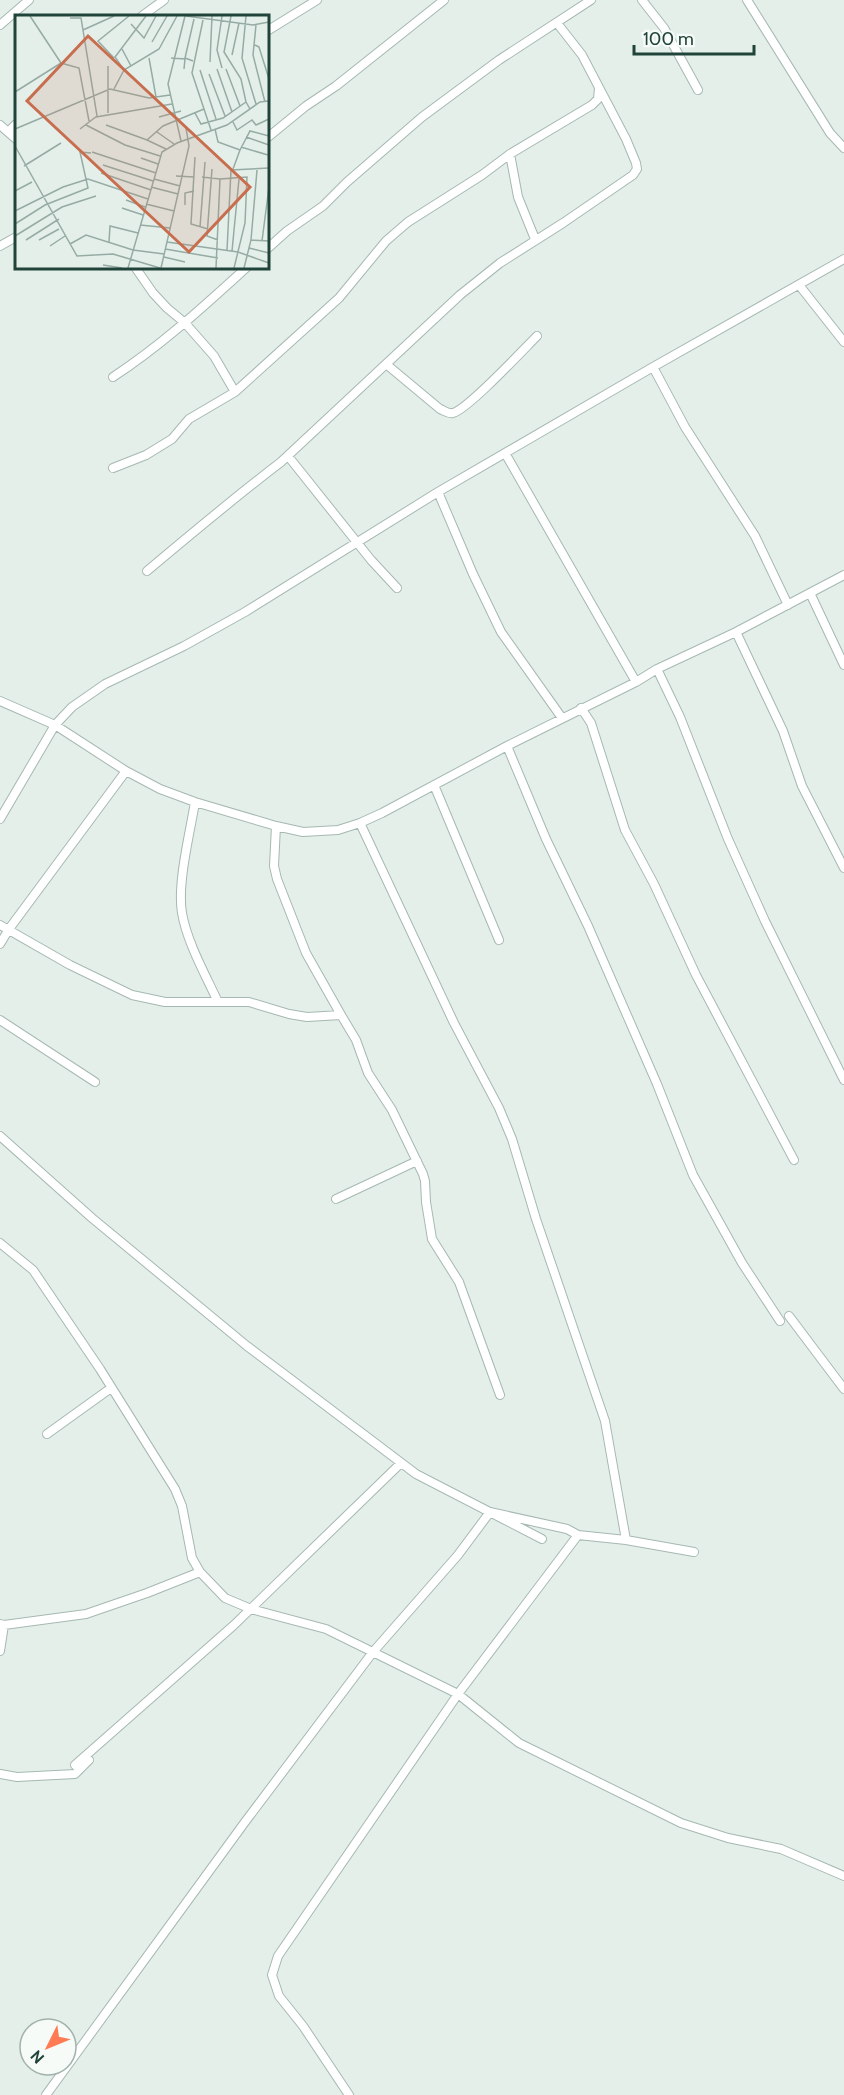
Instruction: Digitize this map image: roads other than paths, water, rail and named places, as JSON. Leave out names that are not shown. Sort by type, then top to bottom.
[{"type":"street","points":[[0,24],[29,0]]},
{"type":"street","points":[[143,15],[164,0]]},
{"type":"street","points":[[268,30],[317,0]]},
{"type":"street","points":[[268,137],[444,0]]},
{"type":"street","points":[[268,248],[287,231],[323,206],[347,182],[422,117],[499,60],[591,0]]},
{"type":"street","points":[[642,0],[664,28],[698,90]]},
{"type":"street","points":[[747,0],[830,133],[844,148]]},
{"type":"street","points":[[147,571],[288,456],[460,296],[500,262],[563,223],[633,175],[637,169],[633,153],[582,55],[557,23]]},
{"type":"street","points":[[112,468],[146,455],[163,445],[172,439],[189,419],[235,392],[339,298],[386,241],[408,222],[482,176],[510,154],[592,105],[598,99],[599,88]]},
{"type":"street","points":[[0,125],[9,130],[15,138]]},
{"type":"street","points":[[9,130],[15,125]]},
{"type":"street","points":[[510,154],[518,197],[535,239]]},
{"type":"street","points":[[0,246],[15,238]]},
{"type":"street","points":[[0,819],[55,725],[72,707],[105,684],[184,646],[438,492],[844,259]]},
{"type":"street","points":[[136,268],[167,308],[186,323],[214,356],[235,392]]},
{"type":"street","points":[[113,377],[186,323],[246,268]]},
{"type":"street","points":[[799,285],[844,342]]},
{"type":"street","points":[[386,364],[440,409],[449,413],[456,412],[478,395],[537,336]]},
{"type":"street","points":[[653,367],[685,427],[755,536],[788,605]]},
{"type":"street","points":[[505,453],[636,682]]},
{"type":"street","points":[[288,456],[397,588]]},
{"type":"street","points":[[438,492],[501,632],[562,718]]},
{"type":"street","points":[[0,701],[55,725],[126,771],[160,789],[276,826],[303,832],[338,830],[360,823],[844,575]]},
{"type":"street","points":[[810,593],[844,665]]},
{"type":"street","points":[[736,632],[783,731],[802,786],[844,868]]},
{"type":"street","points":[[657,669],[680,717],[728,839],[765,921],[844,1080]]},
{"type":"street","points":[[581,708],[591,723],[625,830],[654,884],[696,975],[794,1160]]},
{"type":"street","points":[[507,746],[546,839],[588,926],[657,1084],[693,1175],[742,1263],[780,1321]]},
{"type":"street","points":[[0,944],[126,771]]},
{"type":"street","points":[[434,785],[500,940]]},
{"type":"street","points":[[195,802],[180,890],[182,914],[188,935],[217,1000]]},
{"type":"street","points":[[360,823],[454,1023],[499,1107],[512,1139],[536,1219],[606,1421],[626,1540]]},
{"type":"street","points":[[276,826],[274,866],[276,879],[306,953],[356,1040],[368,1073],[392,1110],[417,1161],[425,1181],[432,1239],[459,1282],[500,1395]]},
{"type":"street","points":[[0,925],[70,965],[132,995],[165,1002],[188,1003],[217,1000],[249,1002],[308,1017],[341,1015]]},
{"type":"street","points":[[0,1020],[95,1082]]},
{"type":"street","points":[[0,1136],[92,1218],[247,1346],[401,1463],[416,1474],[543,1539]]},
{"type":"street","points":[[336,1199],[417,1161]]},
{"type":"street","points":[[0,1243],[33,1270],[111,1388],[175,1489],[182,1506],[192,1558],[200,1572],[225,1598],[251,1609],[326,1629],[373,1652],[458,1694],[519,1743],[681,1823],[728,1838],[781,1849],[844,1876]]},
{"type":"street","points":[[789,1316],[844,1389]]},
{"type":"street","points":[[47,1434],[111,1388]]},
{"type":"street","points":[[75,1765],[251,1609],[401,1463]]},
{"type":"street","points":[[46,2095],[238,1831],[373,1652],[458,1555],[490,1512],[567,1529],[578,1535],[626,1540],[694,1552]]},
{"type":"street","points":[[350,2095],[303,2026],[279,1996],[272,1976],[278,1956],[458,1694],[578,1535]]},
{"type":"street","points":[[0,1652],[2,1625],[86,1614],[200,1572]]},
{"type":"street","points":[[75,1765],[134,1713]]},
{"type":"street","points":[[0,1773],[17,1777],[75,1774],[119,1729],[75,1765]]},
{"type":"street","points":[[278,1956],[323,1901]]}]
